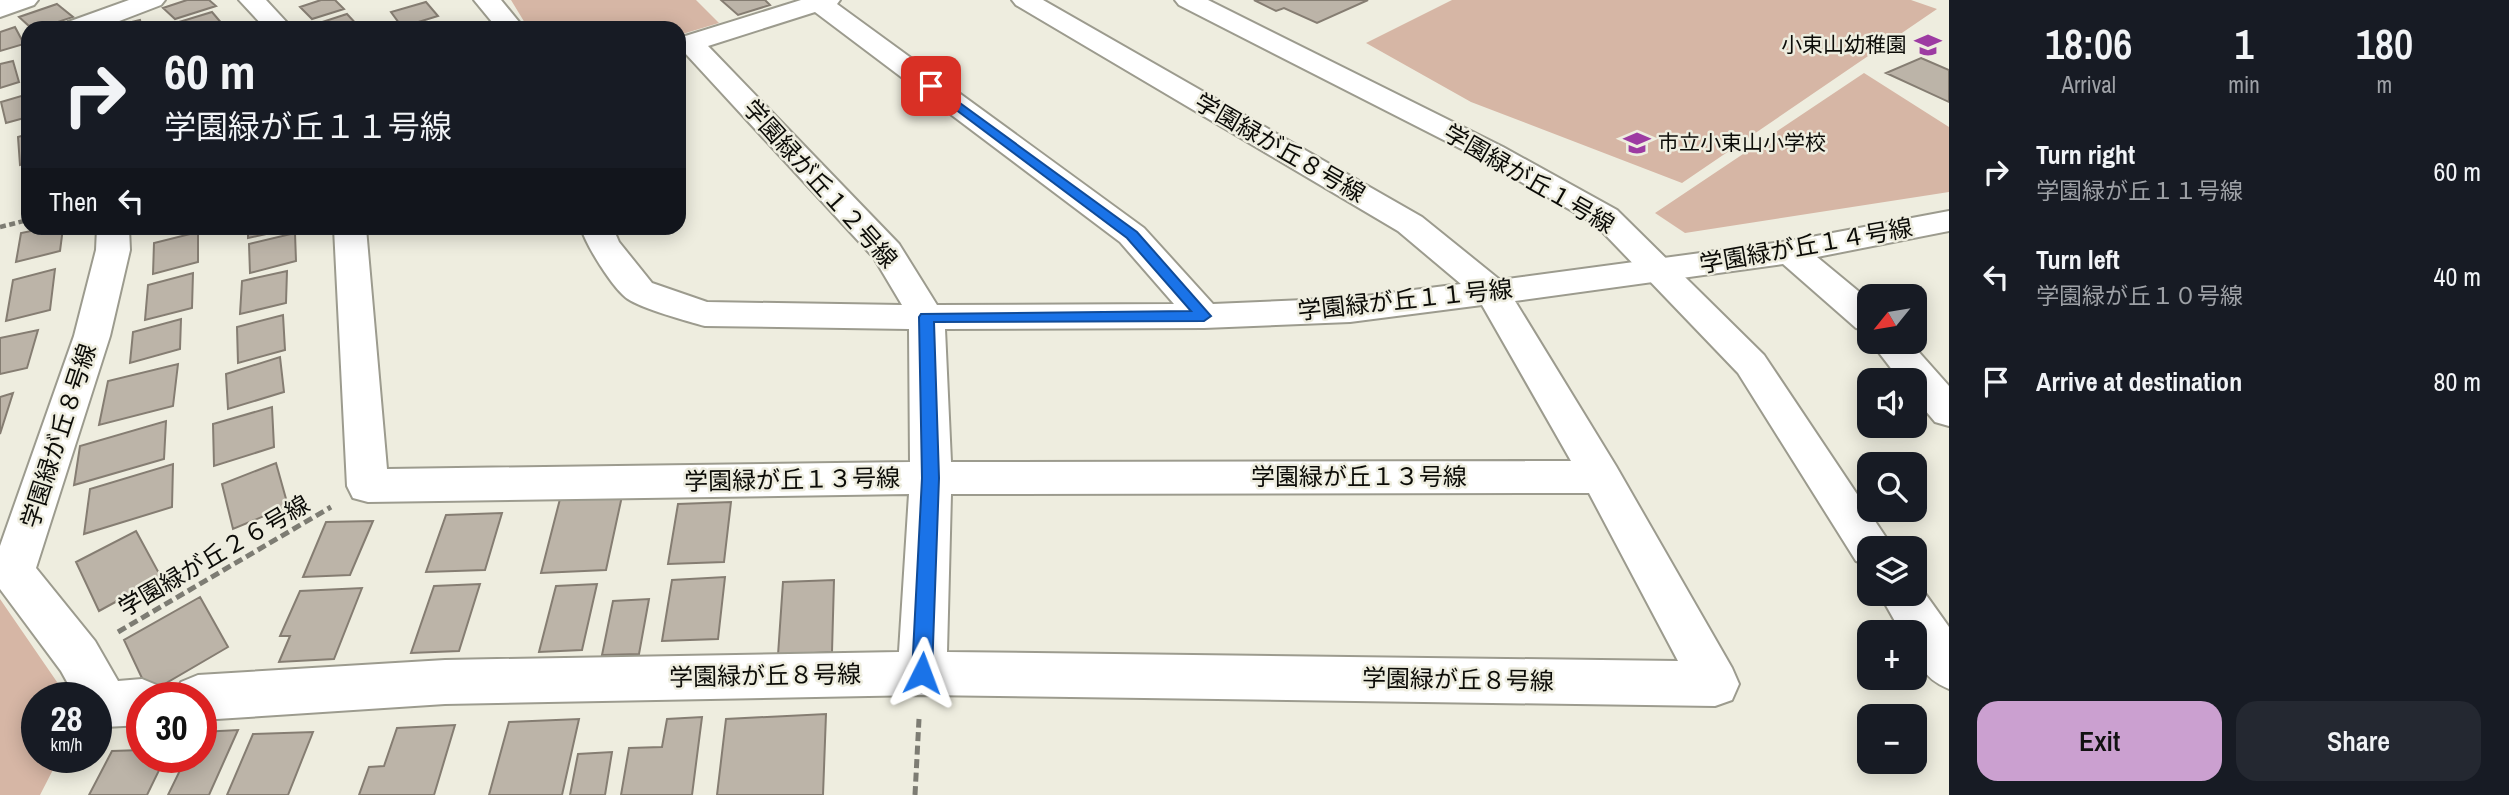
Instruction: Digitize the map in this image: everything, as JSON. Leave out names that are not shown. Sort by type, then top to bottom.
[{"type":"street","points":[[0,9],[25,0]]},
{"type":"street","points":[[96,21],[152,0]]},
{"type":"street","points":[[252,0],[272,21]]},
{"type":"street","points":[[487,0],[505,21]]},
{"type":"street","name":"学園緑が丘８号線","points":[[217,697],[445,682],[922,673],[1716,684],[1601,477],[1491,291],[1410,224],[1025,0]]},
{"type":"street","name":"学園緑が丘１号線","points":[[1188,0],[1492,153],[1606,217],[1751,364],[1863,536]]},
{"type":"street","points":[[686,45],[820,1],[1132,235],[1204,316]]},
{"type":"street","name":"学園緑が丘１２号線","points":[[686,46],[887,253],[927,317]]},
{"type":"street","name":"学園緑が丘１４号線","points":[[1662,271],[1790,252],[1949,220]]},
{"type":"street","name":"学園緑が丘８号線","points":[[113,235],[113,250],[92,336],[13,572],[78,656],[105,704],[126,703]]},
{"type":"street","points":[[350,235],[368,486]]},
{"type":"street","name":"学園緑が丘１１号線","points":[[599,235],[603,245],[640,291],[705,314],[927,317],[1204,316],[1350,310],[1662,271]]},
{"type":"street","points":[[1790,252],[1857,309]]},
{"type":"street","points":[[922,673],[931,478],[927,317]]},
{"type":"street","points":[[1899,354],[1949,412]]},
{"type":"street","name":"学園緑が丘１３号線","points":[[368,486],[931,478],[1601,477]]},
{"type":"street","points":[[1909,606],[1949,667]]},
{"type":"path","points":[[0,227],[21,222]]},
{"type":"path","name":"学園緑が丘２６号線","points":[[78,656],[368,486]]},
{"type":"path","points":[[915,795],[922,673]]},
{"type":"shaded area","points":[[511,0],[696,0],[719,23],[686,33],[686,21],[524,21]]},
{"type":"shaded area","name":"市立小束山小学校","points":[[1452,0],[1911,0],[1937,9],[1682,183],[1471,102],[1366,43]]},
{"type":"shaded area","points":[[1864,73],[1949,127],[1949,192],[1685,233],[1655,213]]},
{"type":"shaded area","points":[[0,599],[57,682],[21,682],[21,773],[51,773],[40,795],[0,795]]},
{"type":"building","points":[[187,0],[209,0],[216,6],[175,19],[163,8]]},
{"type":"building","points":[[321,0],[335,0],[344,9],[312,19],[300,7]]},
{"type":"building","points":[[721,0],[765,0],[770,5],[738,15]]},
{"type":"building","points":[[1254,0],[1368,0],[1317,23],[1284,8],[1276,11]]},
{"type":"building","points":[[426,2],[438,16],[422,21],[398,21],[391,12]]},
{"type":"building","points":[[57,4],[73,17],[61,21],[23,21],[19,17]]},
{"type":"building","points":[[212,12],[220,21],[182,21]]},
{"type":"building","points":[[347,14],[354,21],[325,21]]},
{"type":"building","points":[[15,27],[21,45],[0,51],[0,32]]},
{"type":"building","points":[[1921,58],[1949,70],[1949,102],[1886,73]]},
{"type":"building","points":[[13,61],[19,82],[0,88],[0,64]]},
{"type":"building","points":[[21,96],[21,119],[6,123],[1,102]]},
{"type":"building","points":[[21,136],[20,165],[18,137]]},
{"type":"building","points":[[21,233],[62,235],[60,251],[16,262]]},
{"type":"building","points":[[186,235],[198,235],[198,262],[153,274],[154,243]]},
{"type":"building","points":[[295,235],[296,261],[250,273],[249,244]]},
{"type":"building","points":[[55,269],[50,310],[6,321],[13,280]]},
{"type":"building","points":[[287,271],[286,303],[240,314],[242,281]]},
{"type":"building","points":[[193,273],[192,308],[145,320],[148,285]]},
{"type":"building","points":[[283,315],[285,350],[238,363],[237,327]]},
{"type":"building","points":[[181,319],[180,349],[130,363],[133,332]]},
{"type":"building","points":[[38,330],[27,368],[0,374],[0,338]]},
{"type":"building","points":[[280,357],[284,392],[228,409],[226,374]]},
{"type":"building","points":[[178,364],[173,406],[99,425],[108,381]]},
{"type":"building","points":[[13,393],[0,434],[0,397]]},
{"type":"building","points":[[272,407],[274,447],[214,466],[213,424]]},
{"type":"building","points":[[166,421],[164,459],[74,485],[80,446]]},
{"type":"building","points":[[276,463],[288,506],[233,529],[222,484]]},
{"type":"building","points":[[173,464],[172,507],[84,534],[90,489]]},
{"type":"building","points":[[622,496],[606,570],[541,573],[560,499]]},
{"type":"building","points":[[731,502],[724,562],[668,564],[678,504]]},
{"type":"building","points":[[502,513],[485,570],[426,572],[446,515]]},
{"type":"building","points":[[373,521],[350,575],[303,577],[326,522]]},
{"type":"building","points":[[136,531],[161,577],[99,611],[76,562]]},
{"type":"building","points":[[725,577],[718,639],[662,641],[672,580]]},
{"type":"building","points":[[834,580],[832,652],[778,655],[783,582]]},
{"type":"building","points":[[480,584],[459,651],[411,653],[434,586]]},
{"type":"building","points":[[597,584],[582,650],[539,652],[556,586]]},
{"type":"building","points":[[362,588],[334,659],[279,662],[290,636],[280,636],[300,591]]},
{"type":"building","points":[[200,597],[228,647],[168,682],[144,682],[124,640]]},
{"type":"building","points":[[649,599],[639,654],[602,655],[613,601]]},
{"type":"building","points":[[826,714],[823,795],[717,795],[726,719]]},
{"type":"building","points":[[702,717],[692,795],[621,795],[629,748],[662,747],[667,719]]},
{"type":"building","points":[[579,719],[562,795],[489,795],[509,722]]},
{"type":"building","points":[[455,725],[434,795],[359,795],[369,767],[384,766],[397,728]]},
{"type":"building","points":[[238,730],[209,795],[168,795],[179,773],[217,773],[217,731]]},
{"type":"building","points":[[313,732],[288,795],[227,795],[253,734]]},
{"type":"building","points":[[112,751],[126,751],[126,773],[158,773],[147,795],[89,795],[100,773],[112,773]]},
{"type":"building","points":[[612,752],[605,795],[570,795],[578,754]]},
{"type":"place","name":"小束山幼稚園","points":[[1928,45]]},
{"type":"place","name":"市立小束山小学校","points":[[1637,143]]},
{"type":"route","points":[[922,673],[931,478],[927,317],[1204,316],[1132,235],[931,86]]}]
